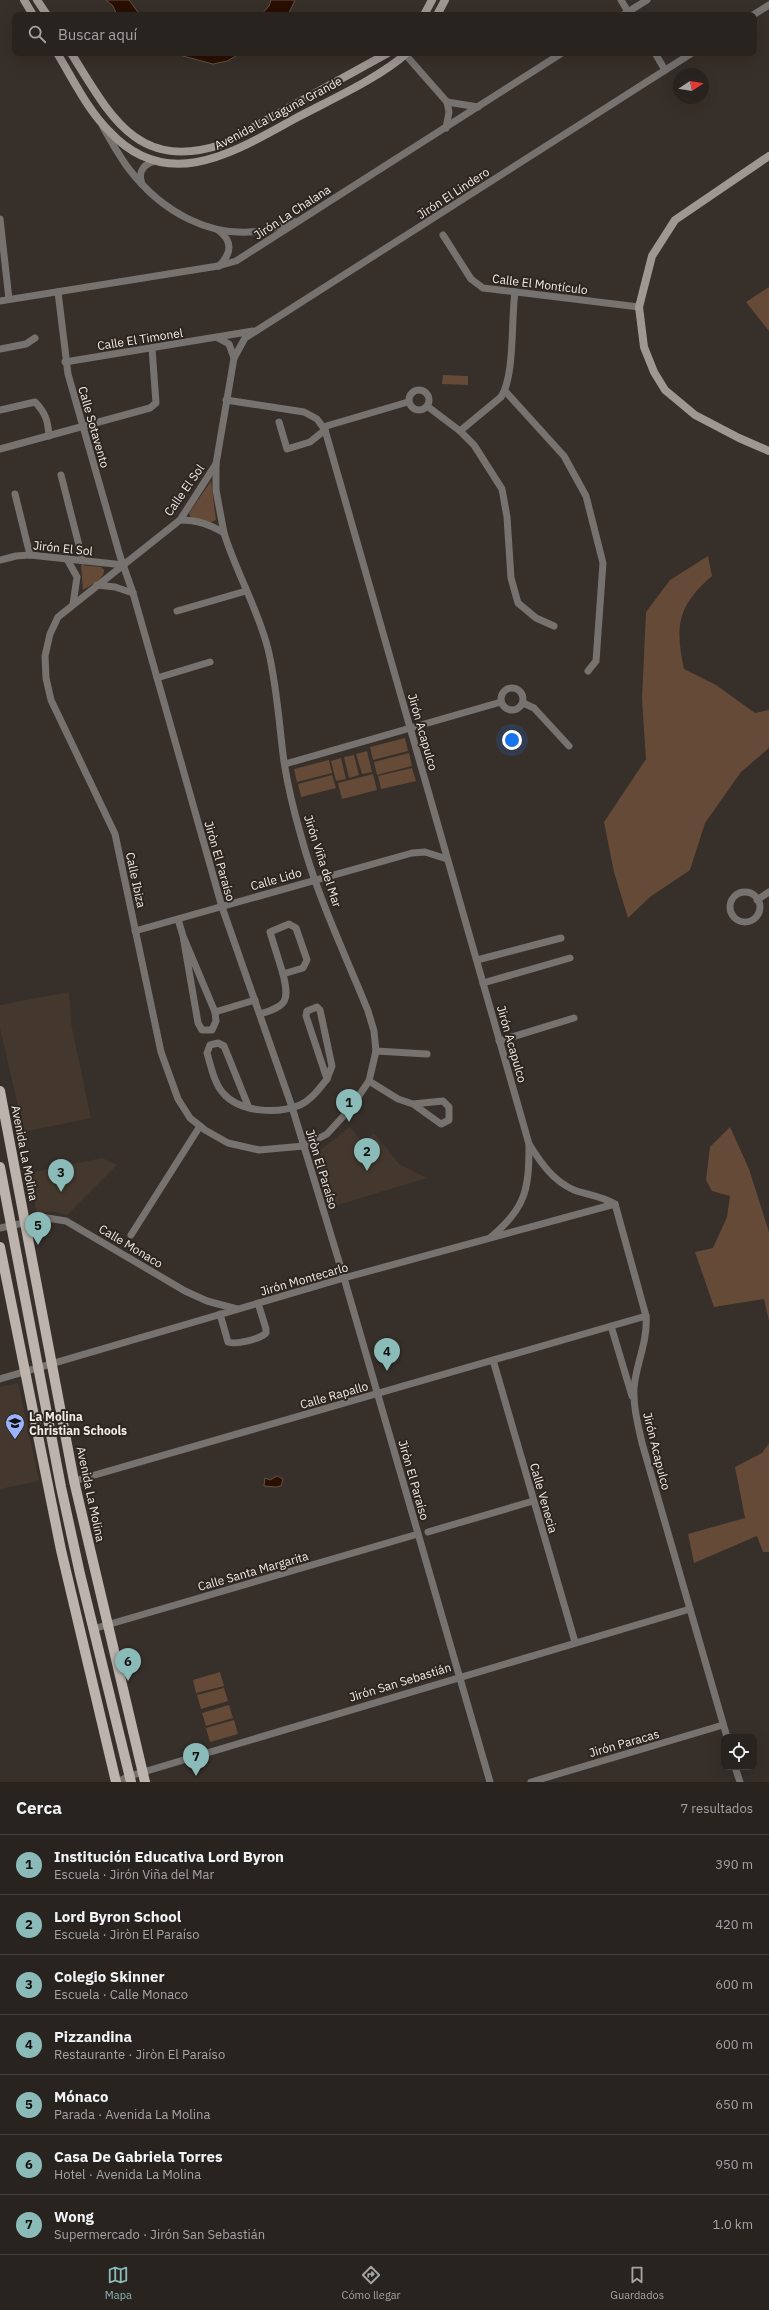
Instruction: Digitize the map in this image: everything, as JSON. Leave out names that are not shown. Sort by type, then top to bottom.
[{"type":"main road","name":"Avenida La Molina","points":[[0,1091],[74,1481],[144,1777]]},
{"type":"main road","points":[[0,1167],[61,1488],[130,1779]]},
{"type":"main road","points":[[0,1247],[61,1550],[117,1782]]},
{"type":"street","points":[[24,0],[31,12]]},
{"type":"street","points":[[38,0],[45,12]]},
{"type":"street","points":[[426,12],[432,0]]},
{"type":"street","points":[[439,12],[445,0]]},
{"type":"street","points":[[621,0],[626,12]]},
{"type":"street","points":[[630,12],[647,0]]},
{"type":"street","points":[[757,12],[769,5]]},
{"type":"street","name":"Avenida La Laguna Grande","points":[[59,56],[95,114],[121,143],[136,152],[158,161],[191,164],[227,155],[385,69],[403,56]]},
{"type":"street","name":"Avenida La Laguna Grande","points":[[73,56],[104,105],[115,120],[127,132],[157,148],[176,152],[197,151],[223,144],[383,56]]},
{"type":"street","points":[[408,56],[447,102],[449,112],[446,128]]},
{"type":"street","name":"Jirón La Chalana","points":[[0,301],[218,266],[240,259],[557,56]]},
{"type":"street","points":[[657,56],[665,70]]},
{"type":"street","name":"Jirón El Lindero","points":[[234,358],[245,338],[687,56]]},
{"type":"street","points":[[447,102],[478,107]]},
{"type":"street","points":[[95,114],[128,168],[143,186],[170,210],[198,224],[218,230],[244,232],[267,230],[302,218]]},
{"type":"street","points":[[769,156],[676,220],[652,256],[639,307],[644,347],[654,372],[665,390],[696,415],[739,438],[769,451]]},
{"type":"street","points":[[143,186],[140,180],[141,172],[144,166],[150,162],[158,161]]},
{"type":"street","points":[[0,219],[9,299]]},
{"type":"street","points":[[218,230],[226,236],[230,247],[227,258],[218,266]]},
{"type":"street","name":"Calle El Montículo","points":[[443,234],[476,284],[487,290],[639,307]]},
{"type":"street","name":"Calle Sotavento","points":[[58,292],[65,362],[124,565]]},
{"type":"street","points":[[460,431],[501,397],[505,391],[509,372],[515,292]]},
{"type":"street","name":"Calle El Timonel","points":[[65,362],[218,338],[258,330]]},
{"type":"street","points":[[0,349],[26,344],[35,338]]},
{"type":"street","points":[[218,338],[228,344],[234,358]]},
{"type":"street","points":[[0,449],[150,408],[156,403],[152,348]]},
{"type":"street","name":"Calle El Sol","points":[[124,565],[180,520],[216,464],[234,358]]},
{"type":"street","points":[[279,422],[287,449],[310,442],[324,429],[408,402],[413,391],[421,390],[429,398],[427,406]]},
{"type":"street","points":[[505,391],[564,456],[586,496],[603,563],[596,660],[588,671]]},
{"type":"street","points":[[226,400],[301,411],[314,417],[324,429]]},
{"type":"street","points":[[0,410],[36,402],[44,410],[48,421],[49,436]]},
{"type":"street","points":[[408,402],[416,410],[427,406]]},
{"type":"street","points":[[427,406],[460,431],[474,445],[502,489],[507,517],[511,578],[518,603],[536,618],[554,626]]},
{"type":"street","name":"Jirón Acapulco","points":[[324,429],[529,1144],[542,1166],[556,1179],[574,1190],[608,1199],[615,1204],[646,1316],[648,1331],[634,1387],[635,1405],[642,1443],[726,1734]]},
{"type":"street","name":"Jirón Viña del Mar","points":[[216,464],[216,490],[224,533],[231,557],[268,647],[281,728],[284,764],[301,837],[315,880],[368,1011],[374,1031],[376,1051],[369,1081],[349,1110],[327,1134],[304,1146]]},
{"type":"street","points":[[62,475],[83,561]]},
{"type":"street","points":[[14,494],[30,555]]},
{"type":"street","points":[[180,520],[196,520],[211,525],[224,533]]},
{"type":"street","name":"Jirón El Sol","points":[[0,560],[16,556],[30,555],[124,565]]},
{"type":"street","points":[[68,559],[76,577],[73,604]]},
{"type":"street","name":"Calle Ibiza","points":[[124,565],[58,617],[50,634],[45,656],[46,678],[51,700],[115,834],[161,1052],[178,1099],[190,1118],[228,1143],[246,1148],[278,1149],[304,1146]]},
{"type":"street","name":"Jiròn El Paraíso","points":[[124,565],[222,907],[292,1107],[344,1278],[490,1782]]},
{"type":"street","points":[[97,585],[116,587],[133,593]]},
{"type":"street","points":[[177,611],[246,591]]},
{"type":"street","points":[[157,678],[210,662]]},
{"type":"street","points":[[512,687],[521,692],[523,703],[518,708],[512,710],[505,708],[501,702],[503,692],[512,687]]},
{"type":"street","points":[[284,764],[501,702]]},
{"type":"street","points":[[523,703],[534,708],[569,746]]},
{"type":"street","name":"Calle Lido","points":[[135,931],[417,852],[425,852],[447,859]]},
{"type":"street","points":[[757,900],[769,892]]},
{"type":"street","points":[[748,893],[757,900],[759,911],[752,920],[741,922],[732,915],[730,904],[737,895],[748,893]]},
{"type":"street","points":[[178,919],[183,936],[215,1012],[215,1026],[212,1030],[202,1030],[198,1023],[183,936]]},
{"type":"street","points":[[260,1014],[279,1008],[284,1002],[286,987],[270,932],[273,929],[293,924],[307,960],[306,964],[283,974]]},
{"type":"street","points":[[477,960],[561,938]]},
{"type":"street","points":[[483,983],[570,958]]},
{"type":"street","points":[[215,1012],[255,1000]]},
{"type":"street","points":[[249,1108],[224,1046],[218,1043],[210,1045],[207,1054],[218,1085],[230,1099],[249,1108],[261,1110],[292,1107],[302,1104],[327,1079],[332,1066],[320,1010],[317,1006],[307,1011],[306,1016],[327,1079]]},
{"type":"street","points":[[500,1041],[574,1018]]},
{"type":"street","points":[[376,1051],[426,1054]]},
{"type":"street","points":[[369,1081],[398,1099],[413,1104],[441,1124],[449,1120],[449,1107],[443,1101],[413,1104]]},
{"type":"street","points":[[130,1235],[200,1126]]},
{"type":"street","name":"Jirón Acapulco","points":[[489,1238],[508,1223],[522,1200],[529,1179],[529,1144]]},
{"type":"street","name":"Jirón Montecarlo","points":[[0,1379],[344,1278],[615,1204]]},
{"type":"street","name":"Calle Monaco","points":[[0,1228],[47,1218],[66,1221],[185,1291],[207,1301],[238,1309]]},
{"type":"street","points":[[220,1314],[228,1342],[236,1343],[261,1336],[266,1333],[266,1329],[258,1303]]},
{"type":"street","name":"Calle Rapallo","points":[[74,1481],[646,1316]]},
{"type":"street","points":[[611,1326],[635,1405]]},
{"type":"street","name":"Calle Venecia","points":[[493,1360],[574,1642]]},
{"type":"street","points":[[428,1532],[534,1501]]},
{"type":"street","name":"Calle Santa Margarita","points":[[94,1629],[418,1534]]},
{"type":"street","name":"Jirón San Sebastián","points":[[117,1782],[144,1777],[460,1676],[690,1609]]},
{"type":"street","name":"Jirón Paracas","points":[[531,1782],[723,1725]]},
{"type":"street","points":[[736,1770],[740,1782]]},
{"type":"shaded area","points":[[106,0],[129,0],[138,12],[116,12],[113,6]]},
{"type":"shaded area","points":[[271,0],[295,0],[289,12],[264,12],[269,6]]},
{"type":"shaded area","points":[[183,56],[236,56],[227,61],[213,64]]},
{"type":"shaded area","points":[[769,287],[769,331],[746,302]]},
{"type":"shaded area","points":[[443,375],[468,376],[468,385],[442,384]]},
{"type":"shaded area","points":[[211,481],[216,520],[211,522],[191,518],[189,513]]},
{"type":"shaded area","points":[[708,556],[712,576],[692,597],[685,608],[682,618],[680,641],[684,669],[716,685],[755,713],[769,710],[769,748],[741,772],[705,823],[690,870],[650,897],[628,918],[614,872],[604,822],[646,759],[642,699],[646,612],[670,580]]},
{"type":"shaded area","points":[[81,565],[101,567],[104,570],[104,573],[100,579],[83,590]]},
{"type":"shaded area","points":[[405,738],[408,751],[373,760],[370,747]]},
{"type":"shaded area","points":[[367,751],[372,772],[362,774],[356,754]]},
{"type":"shaded area","points":[[409,753],[412,766],[377,775],[374,762]]},
{"type":"shaded area","points":[[354,755],[359,775],[349,778],[344,757]]},
{"type":"shaded area","points":[[341,758],[346,779],[336,781],[331,761]]},
{"type":"shaded area","points":[[329,760],[332,773],[297,782],[294,769]]},
{"type":"shaded area","points":[[412,768],[416,781],[381,789],[378,776]]},
{"type":"shaded area","points":[[373,774],[377,790],[342,799],[338,783]]},
{"type":"shaded area","points":[[332,775],[336,788],[301,797],[298,784]]},
{"type":"shaded area","points":[[69,992],[71,1023],[91,1118],[24,1132],[0,1028],[0,1005]]},
{"type":"shaded area","points":[[350,1127],[363,1143],[374,1133],[399,1164],[427,1178],[331,1207],[315,1154]]},
{"type":"shaded area","points":[[730,1127],[749,1169],[769,1232],[769,1321],[764,1299],[714,1307],[695,1252],[713,1248],[727,1217],[730,1196],[712,1191],[706,1180],[710,1147]]},
{"type":"shaded area","points":[[102,1158],[117,1165],[67,1215],[51,1211],[37,1214],[29,1173]]},
{"type":"shaded area","name":"La Molina Christian Schools","points":[[18,1383],[39,1481],[0,1489],[0,1387]]},
{"type":"shaded area","points":[[769,1443],[769,1552],[763,1552],[757,1536],[694,1563],[688,1534],[745,1518],[735,1467],[762,1453]]},
{"type":"shaded area","points":[[277,1476],[283,1479],[281,1486],[264,1486],[265,1478],[270,1480]]},
{"type":"shaded area","points":[[220,1672],[224,1686],[196,1693],[193,1680]]},
{"type":"shaded area","points":[[224,1688],[228,1701],[201,1709],[197,1695]]},
{"type":"shaded area","points":[[229,1705],[233,1718],[206,1726],[202,1713]]},
{"type":"shaded area","points":[[234,1720],[238,1734],[210,1742],[206,1728]]},
{"type":"place","name":"Institución Educativa Lord Byron","points":[[349,1122]]},
{"type":"place","name":"Lord Byron School","points":[[367,1171]]},
{"type":"place","name":"Colegio Skinner","points":[[61,1192]]},
{"type":"place","name":"Mónaco","points":[[38,1245]]},
{"type":"place","name":"Pizzandina","points":[[387,1371]]},
{"type":"place","name":"La Molina Christian Schools","points":[[15,1440]]},
{"type":"place","name":"Casa De Gabriela Torres","points":[[128,1681]]},
{"type":"place","name":"Wong","points":[[196,1776]]}]
